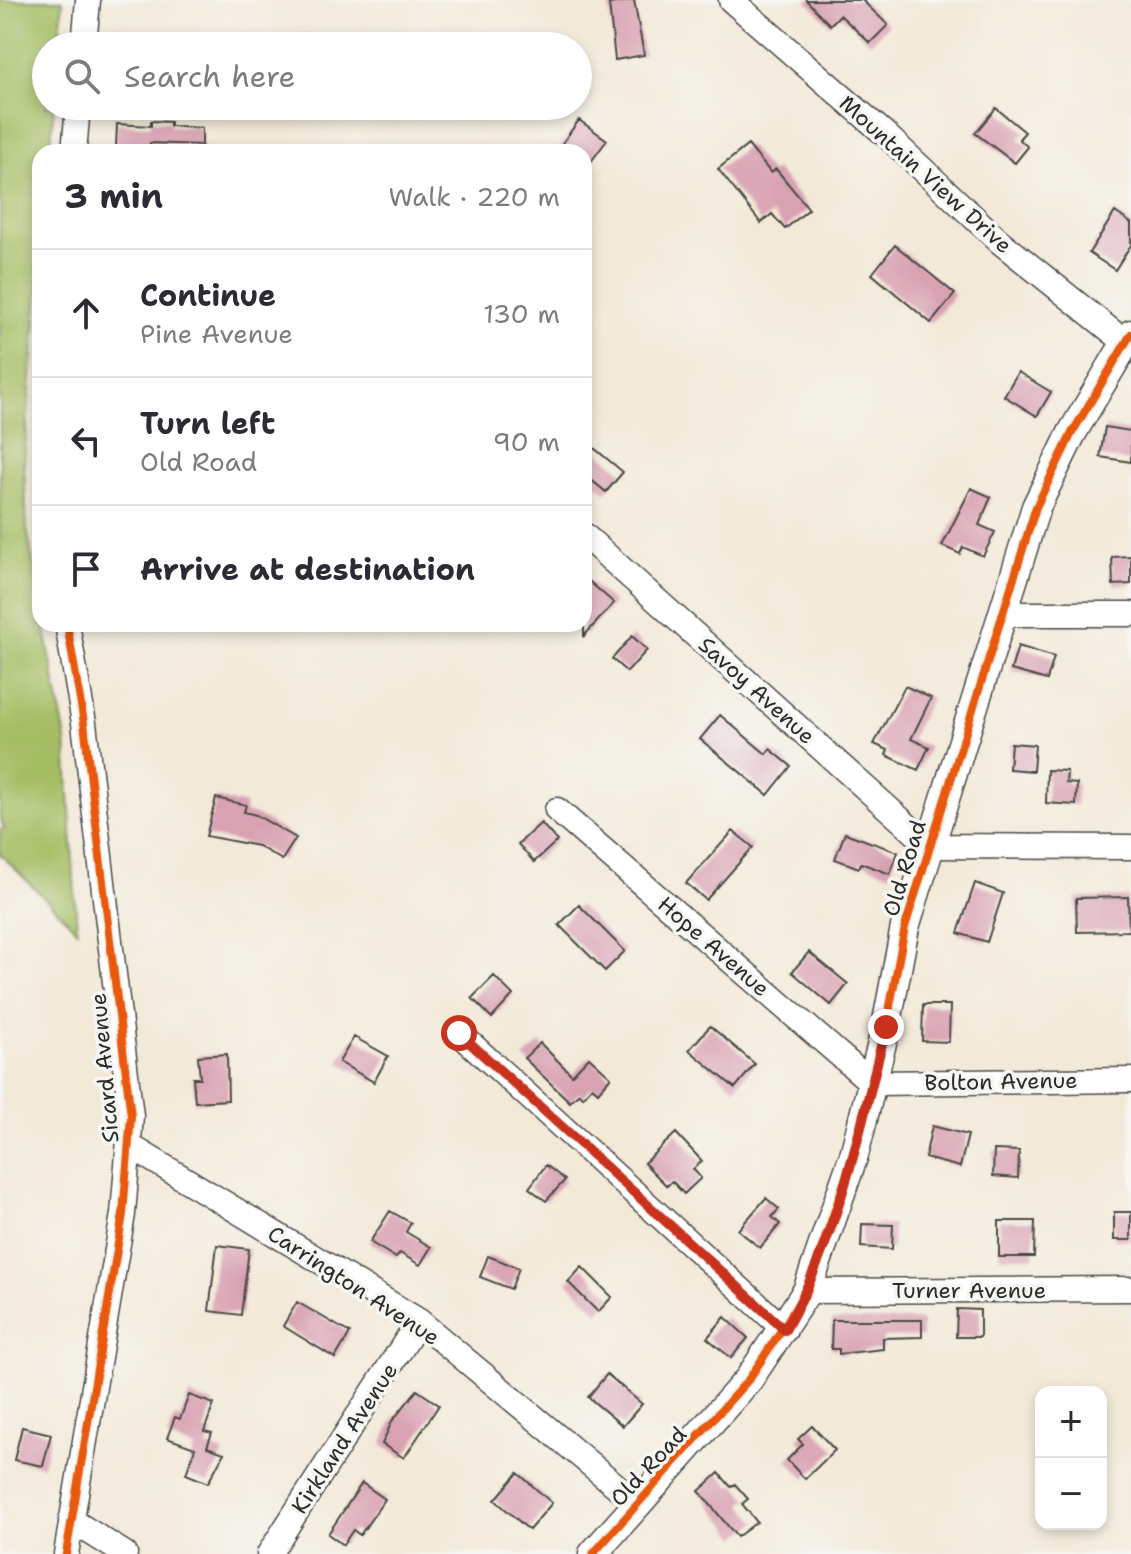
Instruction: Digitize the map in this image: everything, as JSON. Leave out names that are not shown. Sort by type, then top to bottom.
[{"type":"street","points":[[85,32],[88,0]]},
{"type":"street","name":"Mountain View Drive","points":[[731,0],[886,135],[999,241],[1128,338]]},
{"type":"street","points":[[75,144],[77,120]]},
{"type":"street","name":"Old Road","points":[[593,1554],[749,1379],[785,1330],[807,1291],[854,1155],[905,927],[1036,507],[1072,433],[1128,338]]},
{"type":"street","name":"Savoy Avenue","points":[[592,542],[930,846]]},
{"type":"street","points":[[1002,614],[1131,614]]},
{"type":"street","name":"Sicard Avenue","points":[[66,1554],[123,1214],[130,1146],[128,1085],[84,723],[68,632]]},
{"type":"street","name":"Hope Avenue","points":[[557,810],[872,1083]]},
{"type":"street","points":[[930,846],[1131,847]]},
{"type":"street","points":[[459,1033],[785,1330]]},
{"type":"street","name":"Bolton Avenue","points":[[872,1083],[1131,1080]]},
{"type":"street","name":"Carrington Avenue","points":[[130,1146],[419,1321],[638,1504]]},
{"type":"street","name":"Turner Avenue","points":[[807,1291],[1131,1289]]},
{"type":"street","name":"Kirkland Avenue","points":[[269,1554],[419,1321]]},
{"type":"street","points":[[71,1520],[125,1554]]},
{"type":"green space","points":[[0,0],[63,0],[60,32],[32,32],[32,120],[53,120],[51,144],[32,144],[32,366],[24,463],[27,528],[32,557],[32,632],[46,632],[66,740],[77,930],[0,854],[0,830],[4,828],[0,818]]},
{"type":"building","points":[[634,0],[644,55],[615,60],[609,4]]},
{"type":"building","points":[[806,0],[862,0],[888,25],[870,43],[840,15],[830,25]]},
{"type":"building","points":[[996,108],[1025,132],[1019,139],[1028,147],[1015,163],[975,133]]},
{"type":"building","points":[[579,120],[607,140],[592,160],[592,144],[562,144]]},
{"type":"building","points":[[151,121],[202,128],[202,144],[116,144],[117,124],[151,126]]},
{"type":"building","points":[[748,145],[771,173],[776,169],[809,209],[785,229],[772,214],[761,223],[718,169]]},
{"type":"building","points":[[1115,212],[1131,223],[1131,245],[1115,270],[1089,253]]},
{"type":"building","points":[[895,245],[955,294],[931,323],[872,274]]},
{"type":"building","points":[[1018,372],[1051,392],[1037,416],[1004,396]]},
{"type":"building","points":[[1105,427],[1131,431],[1131,462],[1100,457]]},
{"type":"building","points":[[594,448],[623,472],[606,492],[592,481]]},
{"type":"building","points":[[971,488],[991,497],[979,525],[995,532],[983,556],[963,547],[960,554],[942,546]]},
{"type":"building","points":[[1131,556],[1131,584],[1113,585],[1112,557]]},
{"type":"building","points":[[592,584],[614,603],[592,627]]},
{"type":"building","points":[[632,636],[647,650],[627,672],[612,659]]},
{"type":"building","points":[[1018,646],[1054,657],[1047,680],[1011,670]]},
{"type":"building","points":[[905,686],[931,698],[911,739],[929,747],[918,770],[886,755],[888,750],[874,744]]},
{"type":"building","points":[[720,715],[766,754],[770,749],[791,766],[768,795],[700,739]]},
{"type":"building","points":[[1011,743],[1035,745],[1033,771],[1009,769]]},
{"type":"building","points":[[1047,770],[1067,771],[1066,783],[1077,784],[1076,805],[1046,803]]},
{"type":"building","points":[[216,798],[246,805],[244,812],[256,815],[296,838],[282,860],[258,846],[206,836]]},
{"type":"building","points":[[541,823],[557,841],[534,862],[518,844]]},
{"type":"building","points":[[733,831],[753,847],[706,900],[686,883]]},
{"type":"building","points":[[845,833],[898,852],[890,874],[861,863],[859,868],[835,859]]},
{"type":"building","points":[[975,883],[1003,893],[987,942],[958,933]]},
{"type":"building","points":[[1128,897],[1129,931],[1077,932],[1076,898]]},
{"type":"building","points":[[579,905],[625,951],[605,971],[559,925]]},
{"type":"building","points":[[809,952],[848,984],[831,1005],[792,972]]},
{"type":"building","points":[[494,976],[513,995],[492,1018],[472,998]]},
{"type":"building","points":[[923,1005],[950,1005],[949,1042],[922,1041]]},
{"type":"building","points":[[710,1026],[755,1064],[735,1088],[689,1050]]},
{"type":"building","points":[[354,1037],[388,1056],[374,1082],[339,1062]]},
{"type":"building","points":[[540,1043],[572,1075],[589,1057],[611,1077],[598,1092],[592,1087],[583,1097],[579,1093],[570,1102],[524,1058]]},
{"type":"building","points":[[227,1054],[228,1100],[195,1102],[193,1078],[200,1078],[198,1056]]},
{"type":"building","points":[[932,1126],[968,1135],[960,1167],[925,1158]]},
{"type":"building","points":[[676,1133],[702,1161],[693,1169],[701,1178],[684,1194],[672,1181],[667,1186],[644,1163]]},
{"type":"building","points":[[994,1150],[1019,1151],[1018,1178],[993,1176]]},
{"type":"building","points":[[546,1165],[565,1180],[546,1201],[529,1188]]},
{"type":"building","points":[[766,1198],[779,1209],[772,1217],[780,1224],[760,1248],[738,1230]]},
{"type":"building","points":[[390,1211],[411,1223],[406,1232],[431,1247],[420,1265],[400,1253],[396,1258],[370,1242]]},
{"type":"building","points":[[1114,1212],[1131,1212],[1131,1240],[1114,1240]]},
{"type":"building","points":[[999,1221],[1035,1221],[1034,1257],[999,1257]]},
{"type":"building","points":[[862,1224],[893,1225],[892,1249],[861,1247]]},
{"type":"building","points":[[217,1245],[249,1249],[241,1315],[209,1311]]},
{"type":"building","points":[[488,1256],[519,1268],[511,1289],[480,1277]]},
{"type":"building","points":[[582,1267],[612,1297],[598,1312],[568,1282]]},
{"type":"building","points":[[297,1302],[350,1333],[335,1358],[283,1326]]},
{"type":"building","points":[[957,1309],[980,1310],[980,1337],[956,1337]]},
{"type":"building","points":[[725,1317],[748,1338],[731,1358],[707,1338]]},
{"type":"building","points":[[832,1320],[922,1320],[922,1337],[883,1338],[883,1349],[839,1354],[839,1349],[831,1349]]},
{"type":"building","points":[[607,1374],[642,1404],[623,1426],[588,1397]]},
{"type":"building","points":[[417,1390],[439,1405],[404,1458],[382,1444],[392,1421]]},
{"type":"building","points":[[189,1395],[214,1404],[204,1431],[212,1433],[207,1447],[224,1453],[208,1483],[186,1474],[195,1448],[167,1438],[175,1417],[180,1419]]},
{"type":"building","points":[[812,1426],[835,1450],[805,1479],[787,1460],[803,1444],[798,1439]]},
{"type":"building","points":[[22,1427],[51,1434],[43,1466],[14,1460]]},
{"type":"building","points":[[518,1473],[552,1503],[529,1530],[495,1500]]},
{"type":"building","points":[[719,1473],[731,1487],[735,1484],[748,1499],[742,1504],[757,1522],[737,1537],[699,1491]]},
{"type":"building","points":[[362,1483],[385,1499],[360,1535],[353,1530],[343,1545],[328,1534]]},
{"type":"cycle path","points":[[593,1554],[749,1379],[807,1291],[854,1155],[886,1027],[905,927],[1036,507],[1072,433],[1131,334]]},
{"type":"cycle path","points":[[66,1554],[123,1214],[131,1116],[84,723],[68,632]]},
{"type":"route","points":[[459,1033],[785,1330],[807,1291],[854,1155],[886,1027]]}]
